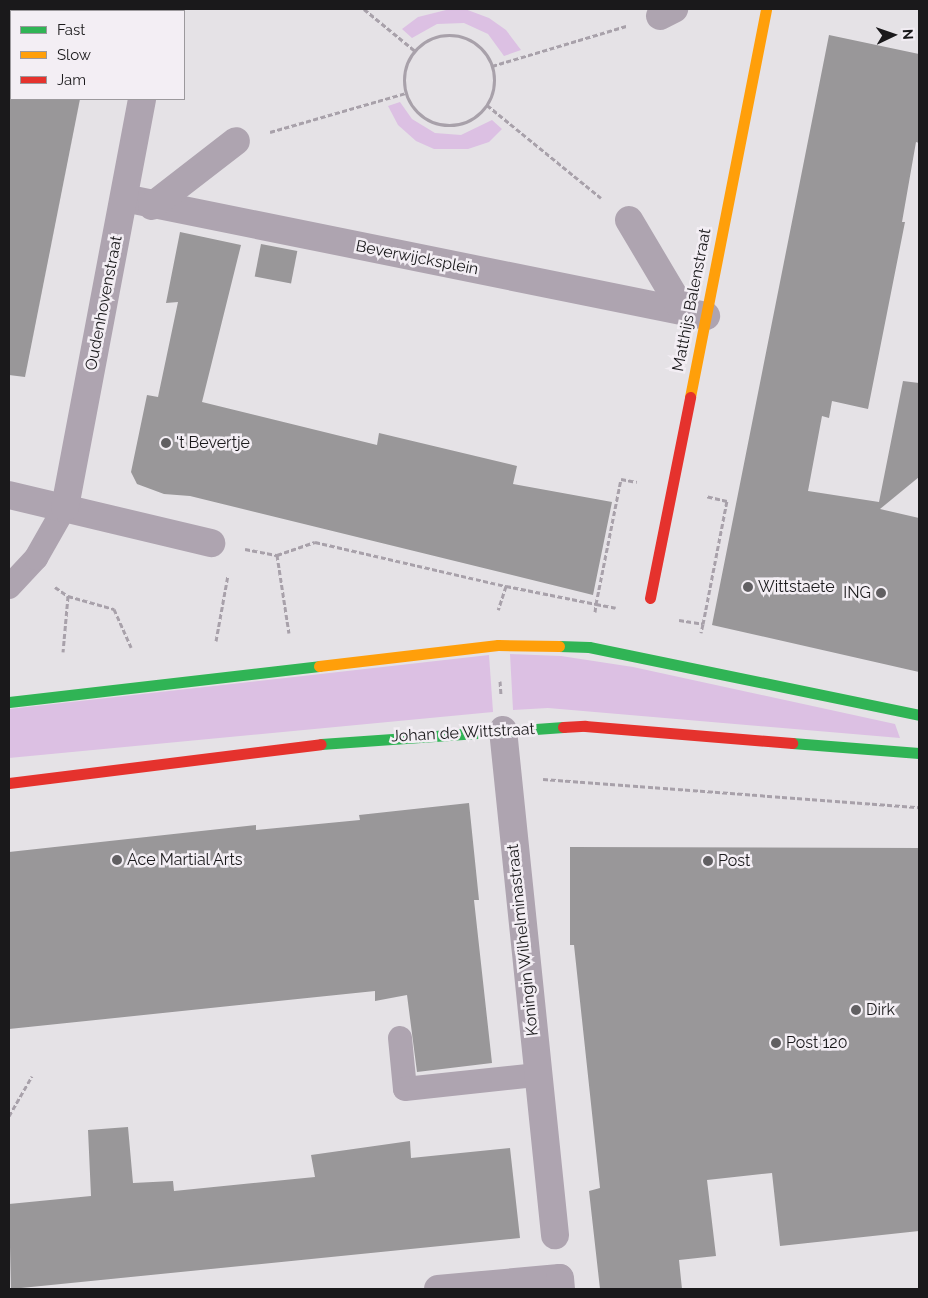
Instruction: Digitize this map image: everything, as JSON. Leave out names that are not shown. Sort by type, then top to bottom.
[{"type":"street","name":"Matthijs Balenstraat","points":[[650,598],[672,489],[694,313],[766,9]]},
{"type":"street","name":"Oudenhovenstraat","points":[[65,507],[142,100]]},
{"type":"street","points":[[152,206],[236,142]]},
{"type":"street","name":"Beverwijcksplein","points":[[124,198],[152,206],[694,313]]},
{"type":"street","points":[[629,220],[694,313]]},
{"type":"street","points":[[9,494],[222,545]]},
{"type":"street","points":[[9,702],[498,645],[589,647],[919,714]]},
{"type":"street","name":"Johan de Wittstraat","points":[[9,783],[353,740],[585,726],[919,754]]},
{"type":"street","name":"Koningin Wilhelminastraat","points":[[503,730],[505,776],[555,1236]]},
{"type":"street","points":[[438,1289],[560,1284]]},
{"type":"lane","points":[[9,587],[28,567],[65,507]]},
{"type":"lane","points":[[400,1038],[405,1089],[538,1075]]},
{"type":"path","points":[[364,9],[414,50]]},
{"type":"path","points":[[492,66],[667,12]]},
{"type":"path","points":[[449,34],[468,38],[483,50],[492,66],[494,84],[487,105],[467,121],[437,123],[423,117],[406,93],[404,78],[407,63],[414,50],[430,38],[449,34]]},
{"type":"path","points":[[236,142],[406,93]]},
{"type":"path","points":[[487,105],[629,220]]},
{"type":"path","points":[[216,641],[222,545],[277,555],[314,542],[506,586],[596,604],[621,479],[727,501],[703,624]]},
{"type":"path","points":[[277,555],[289,633]]},
{"type":"path","points":[[28,567],[68,596],[114,609],[130,647]]},
{"type":"path","points":[[503,730],[498,610],[506,586]]},
{"type":"path","points":[[64,652],[68,596]]},
{"type":"path","points":[[505,776],[919,807]]},
{"type":"path","points":[[9,1116],[32,1076]]},
{"type":"shaded area","points":[[450,9],[465,9],[489,18],[506,30],[521,50],[504,56],[488,34],[464,23],[437,24],[412,38],[402,29],[418,17]]},
{"type":"shaded area","points":[[400,102],[412,119],[435,133],[461,135],[492,120],[502,129],[489,142],[468,149],[434,149],[416,141],[398,125],[388,106]]},
{"type":"shaded area","points":[[510,654],[561,656],[633,667],[895,724],[900,738],[548,708],[513,710]]},
{"type":"shaded area","points":[[489,655],[493,712],[9,758],[9,709]]},
{"type":"building","points":[[829,35],[919,54],[919,143],[916,142],[902,222],[905,222],[868,409],[832,401],[829,418],[822,416],[808,491],[879,502],[903,381],[919,383],[919,477],[880,509],[919,518],[919,672],[712,625]]},
{"type":"building","points":[[9,99],[80,100],[25,377],[9,375]]},
{"type":"building","points":[[180,232],[241,245],[202,402],[377,445],[379,433],[517,466],[513,484],[612,502],[593,595],[190,496],[164,494],[137,484],[131,472],[147,395],[158,397],[178,302],[166,303]]},
{"type":"building","points":[[261,244],[297,251],[291,283],[255,276]]},
{"type":"building","points":[[469,803],[479,900],[474,900],[492,1063],[417,1072],[407,995],[375,1001],[375,991],[9,1029],[9,852],[256,825],[256,830],[360,820],[359,815]]},
{"type":"building","name":"Post 120","points":[[570,847],[919,848],[919,1231],[780,1246],[772,1173],[707,1180],[716,1256],[679,1260],[682,1289],[600,1289],[589,1191],[600,1188],[574,945],[570,945]]},
{"type":"building","points":[[128,1127],[133,1183],[173,1181],[174,1191],[315,1177],[311,1155],[410,1141],[411,1158],[510,1148],[520,1238],[11,1289],[9,1204],[91,1196],[88,1130]]},
{"type":"traffic: fast","points":[[559,646],[589,647],[919,715]]},
{"type":"traffic: fast","points":[[9,702],[319,666]]},
{"type":"traffic: fast","points":[[321,744],[563,727]]},
{"type":"traffic: fast","points":[[792,743],[919,753]]},
{"type":"traffic: slow","points":[[690,397],[766,9]]},
{"type":"traffic: slow","points":[[319,666],[498,645],[559,646]]},
{"type":"traffic: jam","points":[[650,598],[690,397]]},
{"type":"traffic: jam","points":[[563,727],[585,726],[792,743]]},
{"type":"traffic: jam","points":[[9,783],[321,744]]},
{"type":"place","name":"'t Bevertje","points":[[166,443]]},
{"type":"place","name":"Wittstaete","points":[[748,587]]},
{"type":"place","name":"ING","points":[[881,593]]},
{"type":"place","name":"Ace Martial Arts","points":[[117,860]]},
{"type":"place","name":"Post","points":[[708,861]]},
{"type":"place","name":"Dirk","points":[[856,1010]]},
{"type":"place","name":"Post 120","points":[[776,1043]]}]
